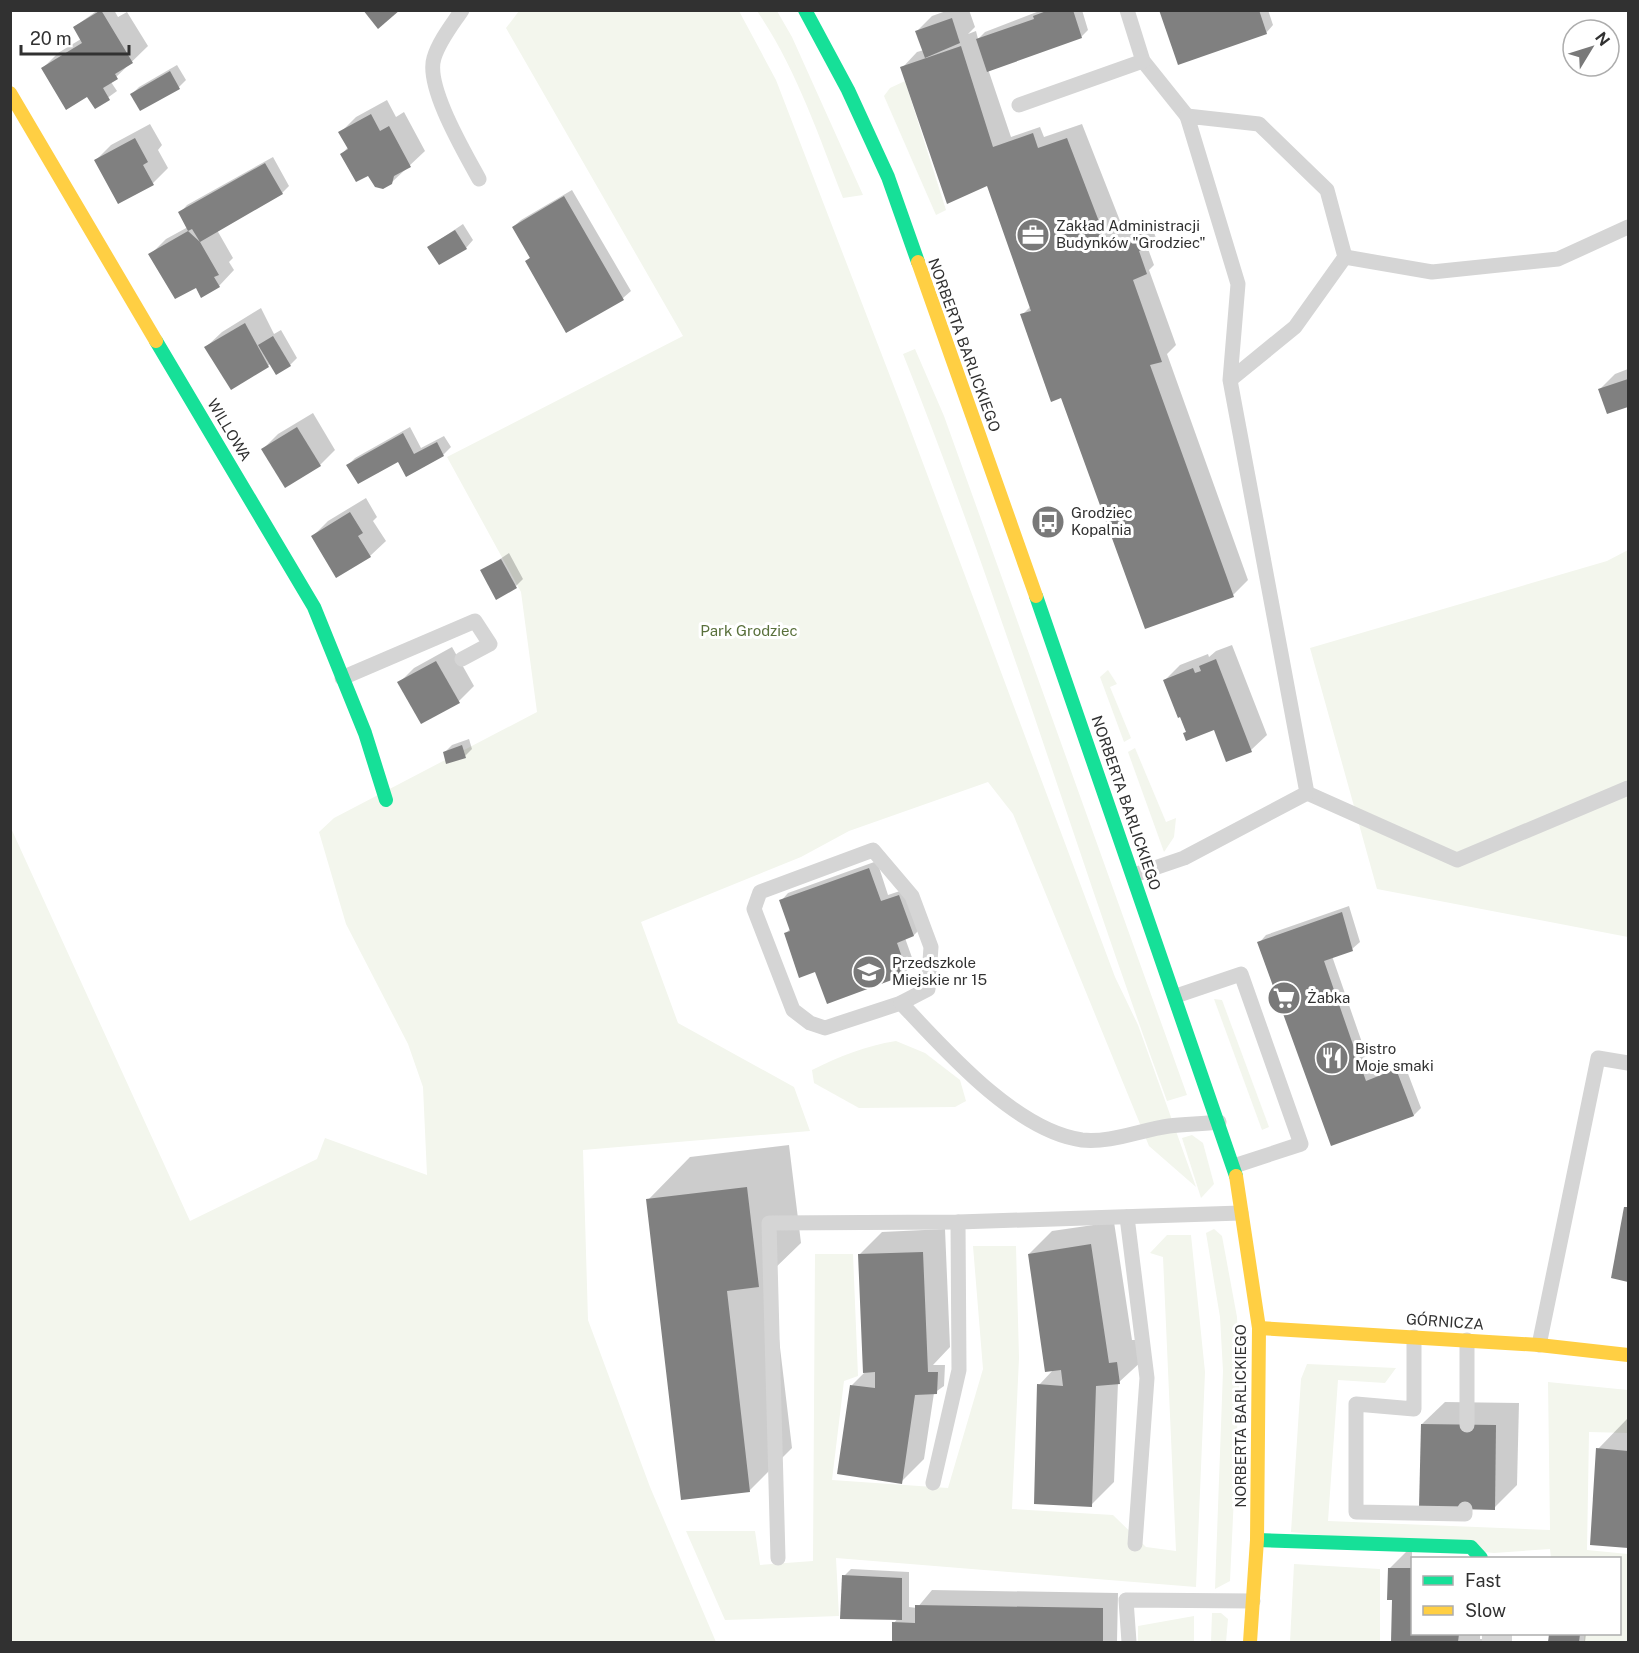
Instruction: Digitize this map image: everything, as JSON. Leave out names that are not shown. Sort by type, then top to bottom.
[{"type":"street","name":"NORBERTA BARLICKIEGO","points":[[805,10],[848,90],[888,177],[1234,1166],[1259,1328],[1257,1540],[1250,1642]]},
{"type":"street","name":"WILLOWA","points":[[10,93],[314,607],[365,733],[386,800]]},
{"type":"street","name":"GÓRNICZA","points":[[1259,1328],[1539,1345],[1629,1355]]},
{"type":"street","points":[[1257,1540],[1471,1547],[1480,1557]]},
{"type":"lane","points":[[462,10],[433,60],[436,88],[451,128],[478,178]]},
{"type":"lane","points":[[1128,10],[1143,61],[1187,116],[1238,284],[1230,380],[1307,793]]},
{"type":"lane","points":[[1020,105],[1143,61]]},
{"type":"lane","points":[[1187,116],[1259,124],[1327,190],[1345,257]]},
{"type":"lane","points":[[1345,257],[1432,272],[1558,259],[1629,227]]},
{"type":"lane","points":[[1230,380],[1295,327],[1345,257]]},
{"type":"lane","points":[[342,678],[475,621],[490,644],[462,659]]},
{"type":"lane","points":[[1307,793],[1457,860],[1629,788]]},
{"type":"lane","points":[[1134,875],[1184,858],[1307,793]]},
{"type":"lane","points":[[873,850],[912,896],[931,947],[928,989],[901,1003],[825,1028],[810,1023],[793,1010],[754,909],[760,892],[873,850]]},
{"type":"lane","points":[[1176,996],[1241,974],[1301,1144],[1234,1166]]},
{"type":"lane","points":[[901,1003],[1008,1106],[1043,1126],[1082,1140],[1111,1139],[1168,1126],[1219,1122]]},
{"type":"lane","points":[[1539,1345],[1598,1058],[1629,1063]]},
{"type":"lane","points":[[778,1558],[769,1223],[958,1222],[1241,1213]]},
{"type":"lane","points":[[1127,1217],[1147,1378],[1135,1544]]},
{"type":"lane","points":[[933,1483],[959,1370],[958,1222]]},
{"type":"lane","points":[[1414,1337],[1414,1409],[1356,1404],[1356,1512],[1465,1514],[1465,1509]]},
{"type":"lane","points":[[1467,1340],[1467,1425]]},
{"type":"lane","points":[[1129,1642],[1126,1600],[1253,1602]]},
{"type":"green space","name":"Park Grodziec","points":[[519,11],[739,11],[776,80],[905,415],[1115,977],[1138,1025],[1196,1187],[1149,1146],[1013,814],[988,782],[849,831],[801,857],[641,922],[678,1023],[794,1087],[810,1131],[583,1150],[588,1320],[650,1487],[716,1642],[11,1642],[10,826],[190,1221],[317,1159],[325,1138],[427,1175],[423,1087],[408,1044],[346,924],[319,832],[334,818],[537,712],[521,592],[447,457],[683,336],[506,28]]},
{"type":"green space","points":[[757,11],[777,11],[792,37],[863,195],[843,198],[795,78]]},
{"type":"green space","points":[[905,81],[946,210],[936,215],[884,96],[890,88]]},
{"type":"green space","points":[[915,349],[944,416],[1187,1095],[1167,1101],[973,539],[903,354]]},
{"type":"green space","points":[[1628,550],[1628,937],[1377,889],[1310,648],[1607,561]]},
{"type":"green space","points":[[1108,670],[1117,684],[1110,687],[1131,738],[1124,742],[1100,677]]},
{"type":"green space","points":[[1135,748],[1166,822],[1176,818],[1174,837],[1164,852],[1128,752]]},
{"type":"green space","points":[[1214,999],[1222,1000],[1269,1127],[1262,1130]]},
{"type":"green space","points":[[896,1041],[925,1053],[960,1080],[966,1101],[955,1107],[859,1108],[814,1083],[812,1070],[853,1052]]},
{"type":"green space","points":[[1192,1135],[1203,1143],[1214,1184],[1201,1198],[1182,1138]]},
{"type":"green space","points":[[1214,1229],[1222,1236],[1237,1317],[1240,1368],[1230,1581],[1215,1589],[1223,1371],[1220,1317],[1206,1233]]},
{"type":"green space","points":[[1167,1235],[1191,1235],[1205,1372],[1196,1587],[836,1558],[839,1616],[725,1620],[686,1531],[755,1531],[760,1565],[813,1561],[815,1254],[853,1254],[858,1376],[844,1381],[832,1480],[948,1488],[983,1369],[973,1246],[1016,1246],[1019,1358],[1012,1509],[1113,1515],[1146,1547],[1176,1551],[1163,1257],[1150,1253]]},
{"type":"green space","points":[[1307,1364],[1396,1368],[1385,1383],[1338,1380],[1328,1521],[1550,1530],[1548,1382],[1628,1390],[1628,1433],[1589,1432],[1587,1550],[1628,1554],[1628,1642],[1584,1642],[1584,1635],[1621,1635],[1621,1557],[1551,1557],[1550,1549],[1494,1553],[1291,1532],[1301,1379]]},
{"type":"green space","points":[[1294,1564],[1380,1569],[1380,1642],[1290,1642]]},
{"type":"green space","points":[[1212,1613],[1221,1613],[1228,1619],[1226,1642],[1211,1642]]},
{"type":"green space","points":[[1194,1616],[1194,1642],[1138,1642],[1138,1626]]},
{"type":"building","points":[[101,10],[133,63],[115,74],[118,79],[103,88],[110,100],[95,109],[87,97],[66,110],[41,68],[82,43],[73,27]]},
{"type":"building","points":[[363,10],[400,10],[378,29]]},
{"type":"building","points":[[1049,10],[1073,10],[1082,38],[987,72],[976,39],[1034,19],[1033,16]]},
{"type":"building","points":[[1159,10],[1259,10],[1267,34],[1178,65]]},
{"type":"building","points":[[952,18],[960,43],[925,58],[915,31]]},
{"type":"building","points":[[961,46],[993,147],[1033,133],[1038,148],[1067,138],[1108,245],[1144,233],[1149,247],[1139,251],[1147,274],[1133,280],[1162,362],[1150,365],[1234,597],[1145,629],[1061,398],[1051,402],[1020,314],[1031,311],[987,186],[947,204],[900,67]]},
{"type":"building","points":[[170,71],[180,89],[140,111],[130,94]]},
{"type":"building","points":[[371,114],[380,131],[389,126],[411,167],[394,176],[392,184],[383,189],[375,187],[368,176],[356,182],[340,154],[348,149],[338,132]]},
{"type":"building","points":[[135,138],[148,162],[143,165],[154,185],[118,204],[94,160]]},
{"type":"building","points":[[265,163],[283,194],[200,242],[192,229],[188,231],[178,212]]},
{"type":"building","points":[[564,196],[624,300],[566,333],[525,261],[530,258],[512,227]]},
{"type":"building","points":[[455,230],[467,249],[439,265],[427,247]]},
{"type":"building","points":[[188,231],[200,242],[219,275],[214,277],[220,287],[201,298],[196,288],[175,299],[148,254]]},
{"type":"building","points":[[245,323],[269,367],[231,390],[204,347]]},
{"type":"building","points":[[273,336],[291,366],[276,375],[258,345]]},
{"type":"building","points":[[1628,379],[1628,407],[1607,414],[1598,389]]},
{"type":"building","points":[[297,427],[321,466],[285,488],[261,449]]},
{"type":"building","points":[[403,433],[414,454],[437,442],[444,456],[406,477],[398,462],[358,484],[346,465]]},
{"type":"building","points":[[350,512],[363,533],[358,536],[371,557],[336,578],[311,536]]},
{"type":"building","points":[[501,559],[517,588],[496,600],[480,570]]},
{"type":"building","points":[[1216,659],[1252,752],[1226,762],[1214,730],[1186,741],[1183,733],[1186,732],[1163,680],[1193,668],[1195,673],[1201,671],[1199,666]]},
{"type":"building","points":[[436,661],[460,703],[421,724],[397,682]]},
{"type":"building","points":[[462,745],[466,758],[446,764],[443,752]]},
{"type":"building","points":[[869,868],[881,901],[899,895],[914,936],[897,943],[908,974],[827,1004],[815,972],[799,978],[784,933],[790,931],[779,900]]},
{"type":"building","points":[[1342,912],[1353,951],[1324,961],[1351,1039],[1366,1081],[1396,1069],[1414,1116],[1331,1146],[1257,942]]},
{"type":"building","points":[[747,1187],[759,1287],[727,1291],[750,1492],[681,1500],[646,1199]]},
{"type":"building","points":[[1624,1207],[1628,1207],[1628,1282],[1611,1278]]},
{"type":"building","points":[[1091,1244],[1109,1363],[1117,1362],[1120,1384],[1096,1386],[1092,1507],[1034,1504],[1037,1384],[1063,1386],[1061,1370],[1045,1372],[1028,1254]]},
{"type":"building","points":[[923,1252],[928,1372],[938,1372],[937,1394],[915,1395],[902,1484],[837,1474],[850,1385],[875,1388],[875,1372],[863,1373],[858,1254]]},
{"type":"building","points":[[1421,1424],[1496,1425],[1495,1510],[1419,1508]]},
{"type":"building","points":[[1596,1448],[1628,1451],[1628,1548],[1590,1545]]},
{"type":"building","points":[[1388,1568],[1411,1568],[1411,1635],[1459,1635],[1458,1642],[1391,1642],[1392,1600],[1387,1600]]},
{"type":"building","points":[[842,1575],[902,1578],[902,1620],[840,1619]]},
{"type":"building","points":[[915,1605],[1103,1608],[1103,1642],[892,1642],[892,1622],[915,1623]]},
{"type":"building","points":[[1549,1635],[1580,1635],[1579,1642],[1548,1642]]},
{"type":"traffic: fast","points":[[805,10],[848,90],[888,177],[918,262]]},
{"type":"traffic: fast","points":[[156,341],[314,607],[365,733],[386,800]]},
{"type":"traffic: fast","points":[[1036,596],[1236,1176]]},
{"type":"traffic: fast","points":[[1257,1540],[1471,1547],[1480,1557]]},
{"type":"traffic: slow","points":[[10,93],[156,341]]},
{"type":"traffic: slow","points":[[918,262],[1036,596]]},
{"type":"traffic: slow","points":[[1236,1176],[1259,1328],[1257,1540],[1250,1642]]},
{"type":"traffic: slow","points":[[1259,1328],[1539,1345],[1628,1355]]},
{"type":"place","name":"Zakład Administracji Budynków \"Grodziec\"","points":[[1033,235]]},
{"type":"place","name":"Grodziec Kopalnia","points":[[1048,522]]},
{"type":"place","name":"Przedszkole Miejskie nr 15","points":[[869,972]]},
{"type":"place","name":"Żabka","points":[[1284,998]]},
{"type":"place","name":"Bistro Moje smaki","points":[[1332,1058]]}]
